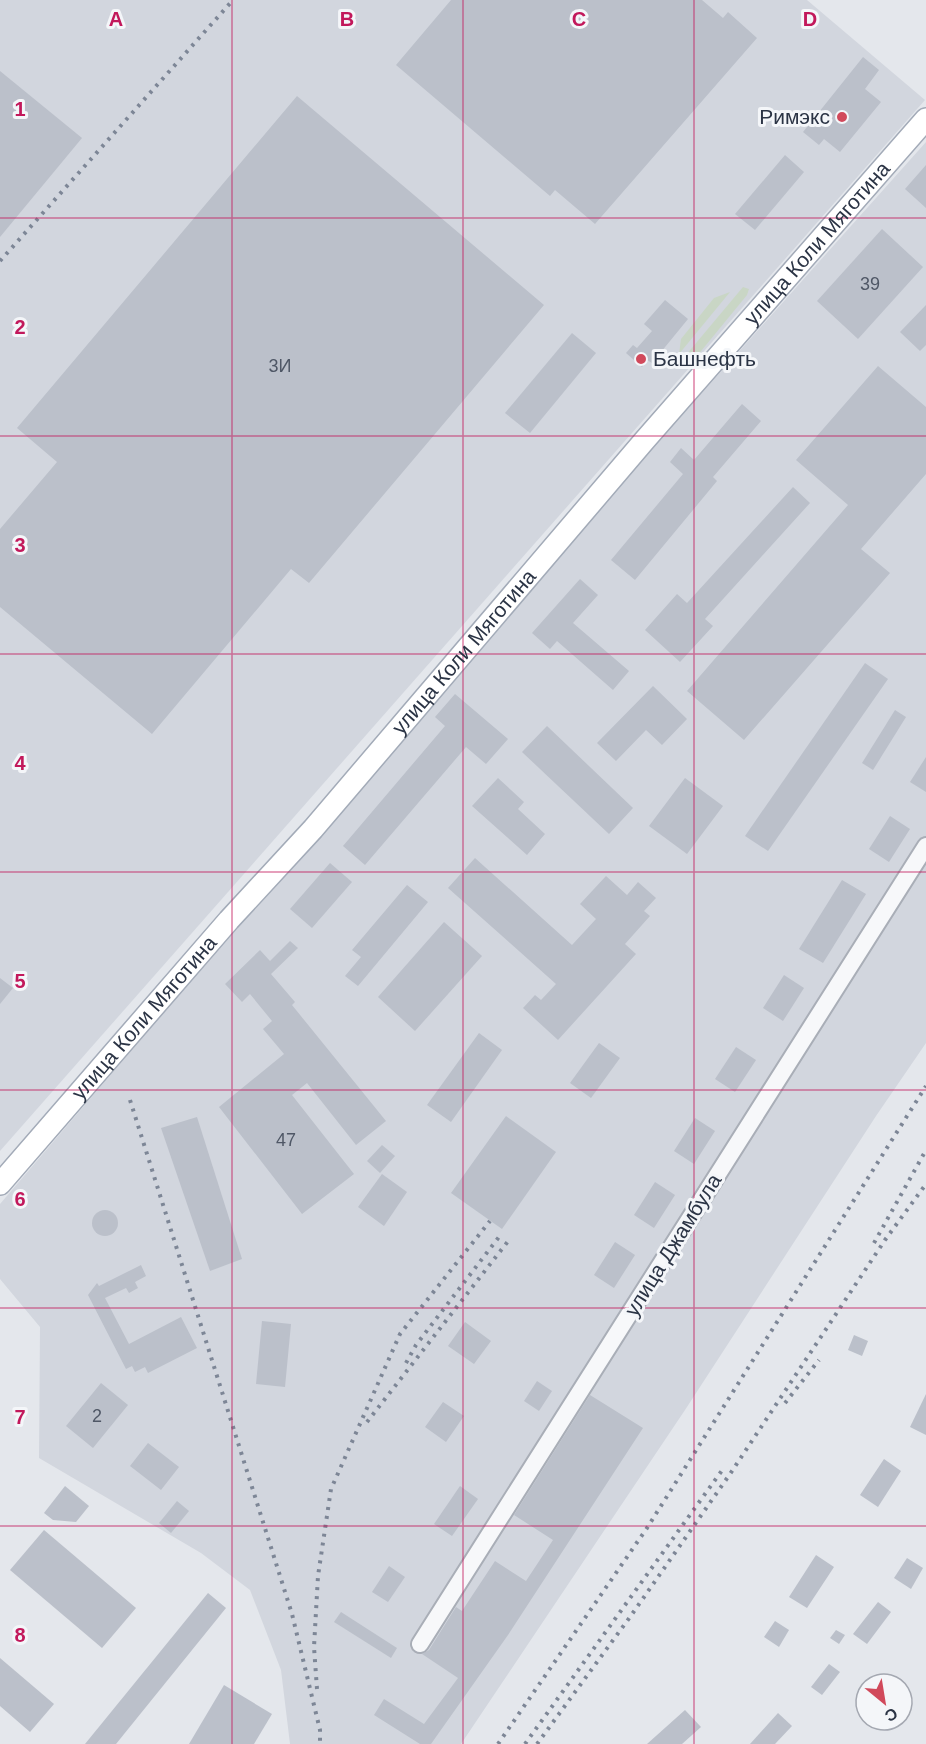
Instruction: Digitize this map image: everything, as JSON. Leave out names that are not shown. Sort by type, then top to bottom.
[{"type":"main road","name":"улица Коли Мяготина","points":[[0,1184],[229,920],[313,829],[644,441],[926,119]]},
{"type":"street","name":"улица Джамбула","points":[[420,1644],[926,846]]},
{"type":"shaded area","points":[[0,0],[807,0],[925,100],[0,1151]]},
{"type":"shaded area","points":[[926,142],[926,1043],[685,1410],[461,1744],[290,1744],[281,1670],[250,1590],[201,1553],[39,1458],[40,1327],[0,1279],[0,1204],[517,600]]},
{"type":"green space","points":[[743,287],[749,289],[747,295],[688,367],[684,365],[681,361]]},
{"type":"green space","points":[[730,292],[679,354],[681,339],[714,298]]},
{"type":"building","points":[[451,0],[702,0],[723,18],[728,12],[757,38],[595,224],[555,190],[550,196],[396,65]]},
{"type":"building","name":"Римэкс","points":[[863,57],[879,70],[865,89],[881,102],[840,152],[824,139],[819,145],[803,132]]},
{"type":"building","points":[[0,71],[82,138],[0,237]]},
{"type":"building","points":[[297,96],[544,305],[309,583],[291,569],[152,734],[0,607],[0,529],[57,462],[17,428]]},
{"type":"building","points":[[785,155],[804,172],[755,230],[735,214]]},
{"type":"building","points":[[926,165],[926,208],[905,189]]},
{"type":"building","points":[[882,229],[923,267],[858,339],[817,301]]},
{"type":"building","points":[[665,300],[688,319],[652,363],[647,360],[642,367],[626,353],[633,345],[637,348],[652,331],[644,324]]},
{"type":"building","points":[[926,305],[926,345],[920,351],[900,332]]},
{"type":"building","points":[[572,333],[596,353],[530,433],[505,413]]},
{"type":"building","points":[[878,366],[926,407],[926,474],[861,549],[890,573],[744,740],[687,691],[848,505],[796,460]]},
{"type":"building","points":[[742,404],[761,421],[713,477],[717,481],[635,580],[611,560],[683,474],[670,462],[681,448],[694,460]]},
{"type":"building","points":[[793,487],[810,503],[705,619],[713,626],[680,662],[645,630],[677,594],[687,603]]},
{"type":"building","points":[[580,579],[598,595],[573,623],[629,671],[613,690],[557,641],[550,649],[532,633]]},
{"type":"building","points":[[865,663],[888,679],[768,851],[745,836]]},
{"type":"building","points":[[653,686],[687,719],[662,745],[646,730],[616,761],[597,743]]},
{"type":"building","points":[[455,694],[508,739],[486,764],[466,747],[365,865],[343,846],[445,726],[435,717]]},
{"type":"building","points":[[895,710],[906,717],[873,770],[862,763]]},
{"type":"building","points":[[547,726],[633,808],[609,834],[522,752]]},
{"type":"building","points":[[926,757],[926,792],[910,782]]},
{"type":"building","points":[[498,778],[524,802],[518,809],[545,834],[527,855],[472,806]]},
{"type":"building","points":[[685,778],[723,806],[687,854],[649,826]]},
{"type":"building","points":[[890,816],[910,829],[889,862],[869,849]]},
{"type":"building","points":[[475,858],[572,945],[596,919],[580,904],[606,876],[627,895],[638,882],[656,898],[644,911],[650,916],[625,944],[636,954],[558,1040],[523,1008],[535,995],[541,1000],[556,984],[448,888]]},
{"type":"building","points":[[330,863],[352,882],[312,928],[290,909]]},
{"type":"building","points":[[842,880],[866,894],[823,963],[799,949]]},
{"type":"building","points":[[407,885],[428,902],[358,986],[345,976],[361,957],[352,950]]},
{"type":"building","points":[[444,922],[482,956],[415,1031],[378,997]]},
{"type":"building","points":[[290,941],[298,948],[271,974],[295,1002],[292,1005],[386,1121],[356,1145],[307,1083],[292,1095],[354,1174],[302,1214],[219,1107],[284,1054],[263,1029],[272,1021],[250,994],[242,1002],[225,984],[260,950],[270,961]]},
{"type":"building","points":[[784,975],[804,988],[783,1021],[763,1008]]},
{"type":"building","points":[[0,978],[13,988],[0,1004]]},
{"type":"building","points":[[479,1033],[502,1050],[451,1122],[427,1105]]},
{"type":"building","points":[[599,1043],[620,1058],[591,1098],[570,1083]]},
{"type":"building","points":[[736,1047],[756,1060],[735,1092],[715,1079]]},
{"type":"building","points":[[506,1116],[556,1152],[502,1229],[451,1193]]},
{"type":"building","points":[[197,1117],[242,1259],[210,1271],[161,1128]]},
{"type":"building","points":[[695,1118],[715,1131],[694,1164],[674,1151]]},
{"type":"building","points":[[382,1145],[395,1156],[380,1173],[367,1161]]},
{"type":"building","points":[[382,1174],[407,1192],[384,1226],[358,1207]]},
{"type":"building","points":[[655,1182],[675,1195],[654,1228],[634,1215]]},
{"type":"building","points":[[105,1210],[114,1214],[118,1223],[114,1232],[105,1236],[96,1232],[92,1223],[96,1214]]},
{"type":"building","points":[[615,1242],[635,1255],[614,1288],[594,1275]]},
{"type":"building","points":[[141,1265],[146,1276],[135,1282],[138,1288],[129,1293],[126,1288],[105,1298],[129,1344],[181,1317],[197,1348],[148,1373],[145,1367],[135,1372],[132,1366],[126,1369],[88,1295],[97,1283],[99,1286]]},
{"type":"building","points":[[262,1321],[291,1324],[285,1387],[256,1384]]},
{"type":"building","points":[[465,1322],[491,1341],[474,1364],[448,1346]]},
{"type":"building","points":[[854,1335],[868,1341],[862,1356],[848,1350]]},
{"type":"building","points":[[537,1381],[552,1391],[539,1411],[524,1401]]},
{"type":"building","points":[[101,1383],[128,1405],[93,1448],[66,1426]]},
{"type":"building","points":[[926,1394],[926,1435],[910,1427]]},
{"type":"building","points":[[590,1395],[643,1428],[508,1635],[431,1744],[420,1744],[374,1715],[384,1699],[424,1724],[458,1678],[422,1654],[429,1650],[456,1607],[462,1611],[495,1561],[526,1581],[553,1540],[514,1515]]},
{"type":"building","points":[[443,1402],[464,1416],[446,1442],[425,1427]]},
{"type":"building","points":[[148,1443],[179,1467],[161,1490],[130,1466]]},
{"type":"building","points":[[884,1459],[901,1471],[878,1507],[860,1495]]},
{"type":"building","points":[[65,1486],[89,1506],[76,1522],[53,1520],[44,1513]]},
{"type":"building","points":[[460,1486],[478,1499],[452,1536],[434,1524]]},
{"type":"building","points":[[177,1501],[189,1511],[171,1533],[159,1523]]},
{"type":"building","points":[[44,1530],[136,1608],[102,1648],[10,1570]]},
{"type":"building","points":[[816,1555],[834,1567],[807,1608],[789,1597]]},
{"type":"building","points":[[907,1558],[923,1568],[911,1589],[894,1578]]},
{"type":"building","points":[[389,1566],[405,1577],[388,1602],[372,1592]]},
{"type":"building","points":[[208,1593],[226,1608],[116,1744],[85,1744]]},
{"type":"building","points":[[878,1602],[891,1612],[867,1644],[853,1634]]},
{"type":"building","points":[[341,1612],[397,1648],[391,1658],[334,1622]]},
{"type":"building","points":[[775,1621],[789,1630],[779,1647],[764,1637]]},
{"type":"building","points":[[836,1630],[845,1635],[839,1644],[830,1638]]},
{"type":"building","points":[[0,1658],[54,1704],[30,1732],[0,1706]]},
{"type":"building","points":[[829,1664],[840,1672],[822,1695],[811,1687]]},
{"type":"building","points":[[224,1685],[272,1714],[254,1744],[189,1744]]},
{"type":"building","points":[[685,1710],[701,1727],[682,1744],[647,1744]]},
{"type":"building","points":[[778,1713],[792,1726],[775,1744],[750,1744]]},
{"type":"railway","points":[[0,261],[233,0]]},
{"type":"railway","points":[[498,1744],[647,1528],[926,1086]]},
{"type":"railway","points":[[130,1100],[292,1614],[320,1730],[320,1744]]},
{"type":"railway","points":[[874,1243],[926,1150]]},
{"type":"railway","points":[[537,1744],[630,1617],[730,1474],[885,1240],[926,1184]]},
{"type":"railway","points":[[317,1689],[314,1647],[318,1576],[331,1489],[400,1334],[490,1221]]},
{"type":"railway","points":[[406,1363],[416,1345],[502,1233]]},
{"type":"railway","points":[[367,1422],[509,1240]]},
{"type":"railway","points":[[785,1403],[819,1360]]},
{"type":"railway","points":[[525,1744],[723,1469]]},
{"type":"place","name":"Римэкс","points":[[842,117]]},
{"type":"place","name":"Башнефть","points":[[641,359]]}]
